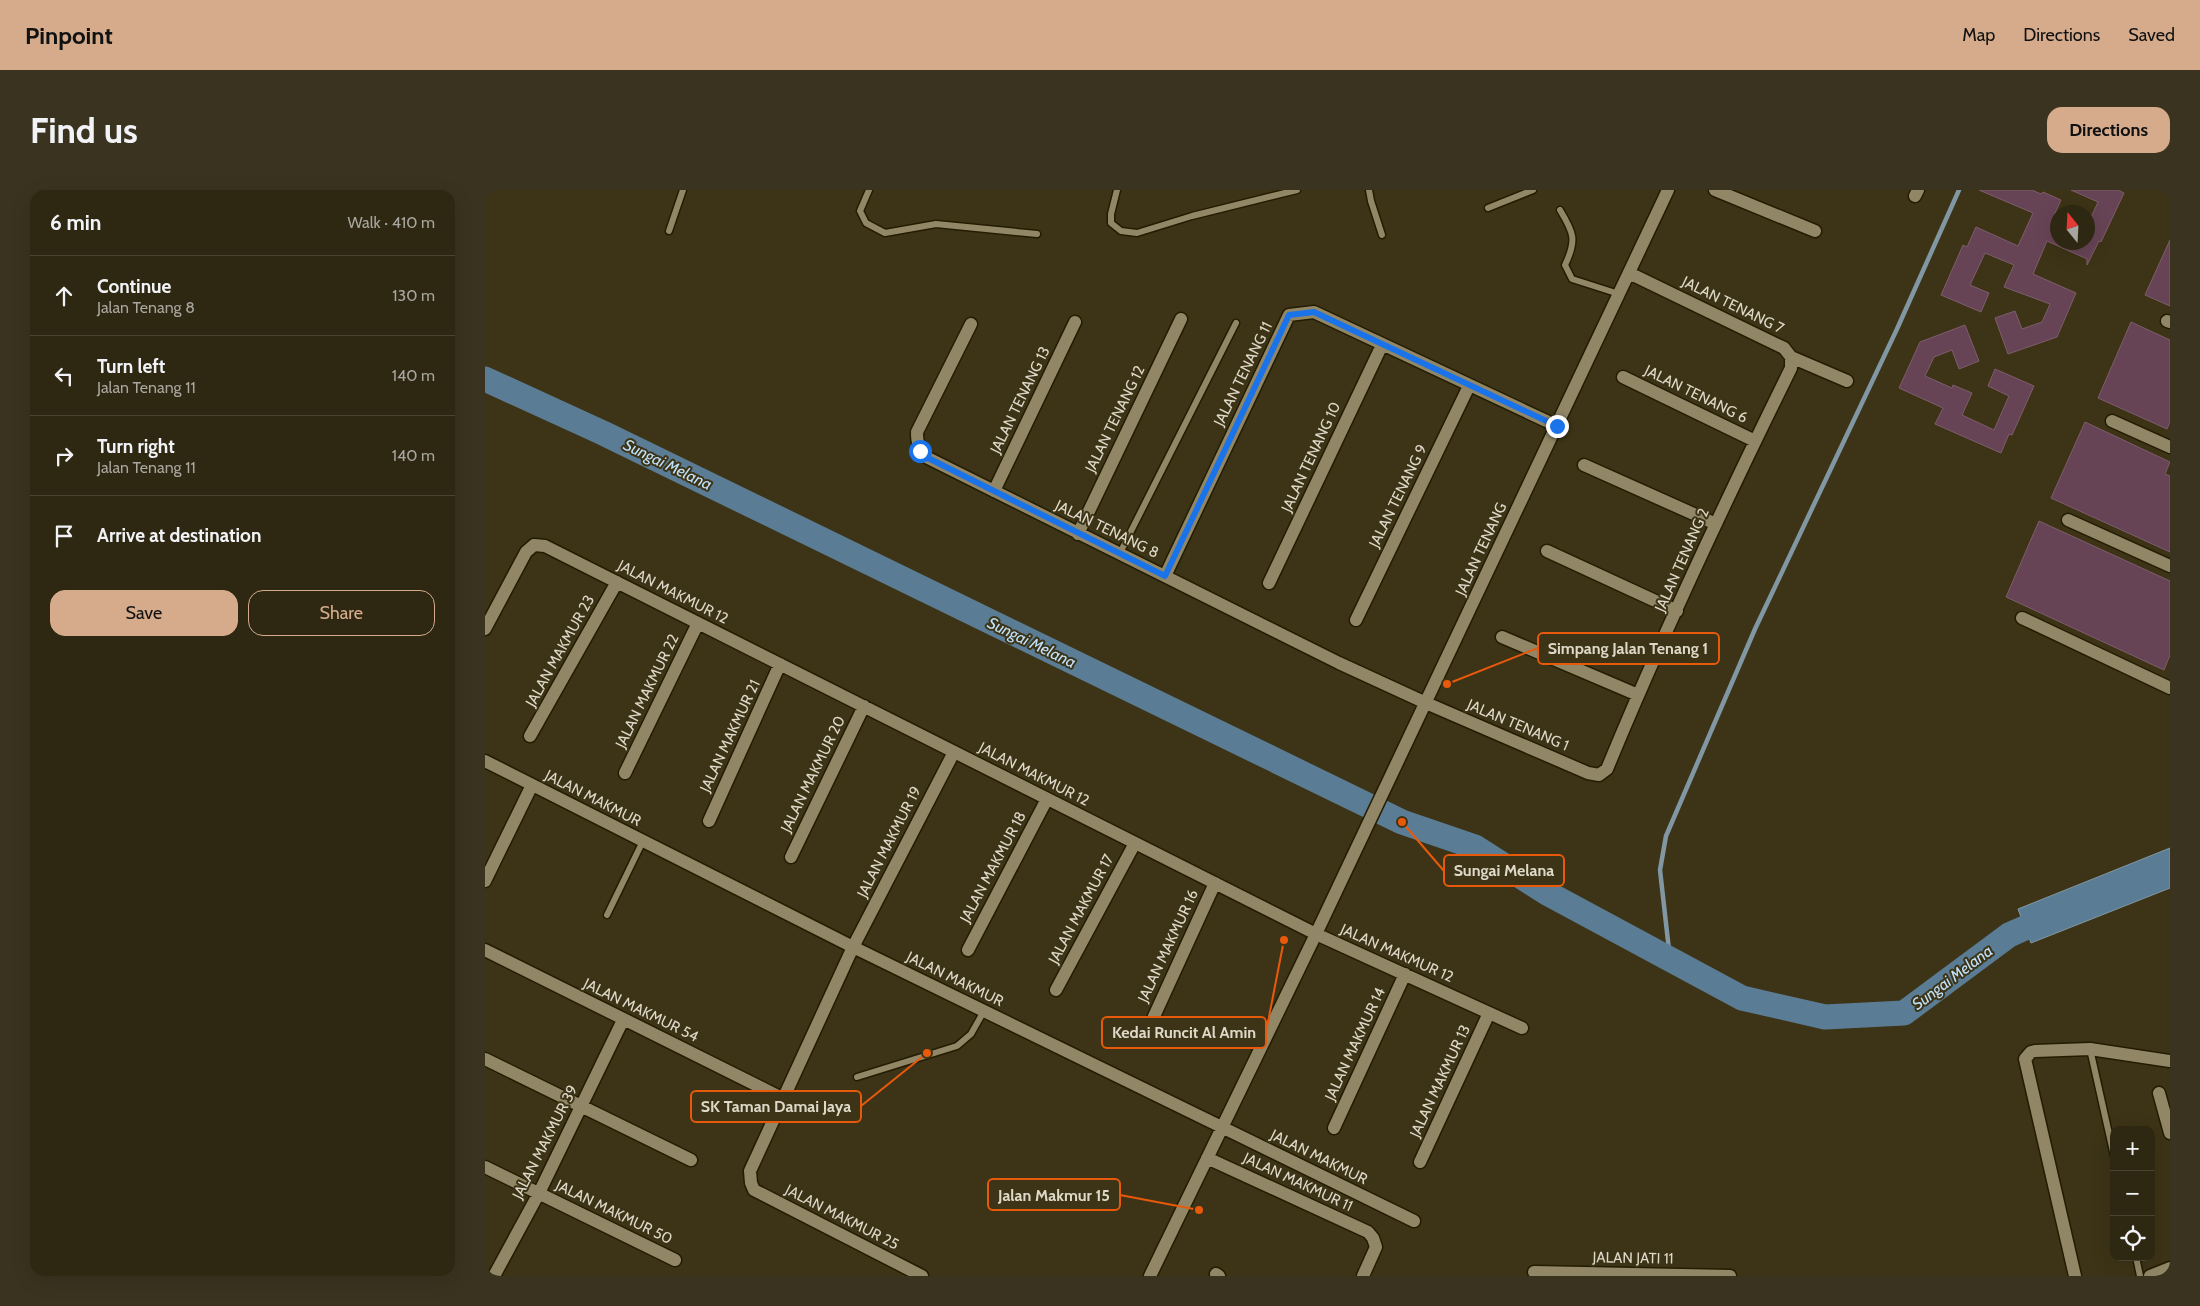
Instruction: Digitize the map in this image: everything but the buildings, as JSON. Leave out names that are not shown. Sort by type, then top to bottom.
[{"type":"street","name":"JALAN TENANG","points":[[1150,1276],[1316,934],[1668,190]]},
{"type":"street","points":[[1715,190],[1815,231]]},
{"type":"street","name":"JALAN TENANG 7","points":[[1629,273],[1784,348],[1791,357],[1847,381]]},
{"type":"street","name":"JALAN TENANG 11","points":[[1165,576],[1289,315],[1314,312],[1557,426]]},
{"type":"street","name":"JALAN TENANG 12","points":[[1078,534],[1181,319]]},
{"type":"street","name":"JALAN TENANG 13","points":[[994,491],[1075,322]]},
{"type":"street","name":"JALAN TENANG 8","points":[[971,324],[917,432],[917,443],[920,451],[928,458],[1288,638],[1426,703]]},
{"type":"street","name":"JALAN TENANG 10","points":[[1269,583],[1382,345]]},
{"type":"street","name":"JALAN TENANG 2","points":[[1599,775],[1607,769],[1715,524],[1791,368],[1791,357]]},
{"type":"street","name":"JALAN TENANG 6","points":[[1623,377],[1755,441]]},
{"type":"street","name":"JALAN TENANG 9","points":[[1355,620],[1469,386]]},
{"type":"street","points":[[2112,421],[2170,447]]},
{"type":"street","points":[[1584,465],[1715,524]]},
{"type":"street","points":[[2068,520],[2170,566]]},
{"type":"street","name":"JALAN MAKMUR 12","points":[[485,628],[526,552],[534,545],[545,546],[1316,934],[1523,1028]]},
{"type":"street","points":[[1547,551],[1677,611]]},
{"type":"street","name":"JALAN MAKMUR 23","points":[[530,736],[617,582]]},
{"type":"street","points":[[2022,618],[2170,688]]},
{"type":"street","name":"JALAN MAKMUR 22","points":[[625,773],[698,623]]},
{"type":"street","points":[[1502,636],[1638,695]]},
{"type":"street","name":"JALAN MAKMUR 21","points":[[709,821],[780,664]]},
{"type":"street","name":"JALAN TENANG 1","points":[[1426,703],[1588,773],[1599,775]]},
{"type":"street","name":"JALAN MAKMUR 20","points":[[791,857],[864,706]]},
{"type":"street","name":"JALAN MAKMUR 19","points":[[751,1183],[749,1171],[853,947],[954,752]]},
{"type":"street","name":"JALAN MAKMUR","points":[[485,761],[853,947],[1414,1221]]},
{"type":"street","points":[[485,881],[533,785]]},
{"type":"street","name":"JALAN MAKMUR 18","points":[[968,950],[1047,798]]},
{"type":"street","name":"JALAN MAKMUR 17","points":[[1056,990],[1135,843]]},
{"type":"street","name":"JALAN MAKMUR 16","points":[[1151,1023],[1215,883]]},
{"type":"street","name":"JALAN MAKMUR 54","points":[[485,950],[784,1099]]},
{"type":"street","name":"JALAN MAKMUR 14","points":[[1334,1128],[1405,974]]},
{"type":"street","name":"JALAN MAKMUR 13","points":[[1420,1162],[1489,1013]]},
{"type":"street","name":"JALAN MAKMUR 39","points":[[494,1275],[539,1193],[623,1020]]},
{"type":"street","points":[[2075,1276],[2025,1059],[2031,1052],[2055,1049],[2090,1049],[2170,1061]]},
{"type":"street","points":[[485,1059],[691,1160]]},
{"type":"street","points":[[2159,1093],[2170,1132]]},
{"type":"street","name":"JALAN MAKMUR 11","points":[[1207,1158],[1368,1232],[1373,1238],[1376,1247],[1363,1276]]},
{"type":"street","name":"JALAN MAKMUR 50","points":[[485,1166],[675,1260]]},
{"type":"street","name":"JALAN MAKMUR 25","points":[[751,1183],[754,1190],[914,1274]]},
{"type":"street","points":[[2150,1276],[2170,1268]]},
{"type":"street","name":"JALAN JATI 11","points":[[1535,1272],[1730,1276]]},
{"type":"lane","points":[[669,231],[683,190]]},
{"type":"lane","points":[[869,190],[860,211],[865,223],[885,233],[937,224],[1037,234]]},
{"type":"lane","points":[[1117,190],[1111,214],[1111,223],[1121,230],[1137,233],[1192,216],[1297,190]]},
{"type":"lane","points":[[1369,190],[1382,234]]},
{"type":"lane","points":[[1488,208],[1533,190]]},
{"type":"lane","points":[[1560,210],[1573,231],[1573,249],[1565,265],[1571,279],[1619,294]]},
{"type":"lane","points":[[1120,553],[1237,324]]},
{"type":"lane","points":[[607,915],[643,841]]},
{"type":"lane","points":[[857,1078],[957,1046],[971,1034],[984,1011]]},
{"type":"lane","points":[[2090,1049],[2110,1138]]},
{"type":"lane","points":[[2137,1261],[2141,1276]]},
{"type":"water","points":[[2170,848],[2170,888],[2031,943],[2018,909]]},
{"type":"waterway","points":[[1670,959],[1660,870],[1666,836],[1755,629],[1897,329],[1959,190]]},
{"type":"waterway","name":"Sungai Melana","points":[[485,379],[603,433],[1402,822],[1475,847],[1547,893],[1742,998],[1825,1017],[1904,1013],[2009,935],[2056,914]]},
{"type":"place","name":"Simpang Jalan Tenang 1","points":[[1447,684]]},
{"type":"place","name":"Sungai Melana","points":[[1402,822]]},
{"type":"place","name":"Kedai Runcit Al Amin","points":[[1284,940]]},
{"type":"place","name":"SK Taman Damai Jaya","points":[[927,1053]]},
{"type":"place","name":"Jalan Makmur 15","points":[[1199,1210]]},
{"type":"route","points":[[920,451],[928,458],[1165,576],[1289,315],[1314,312],[1557,426]]}]
